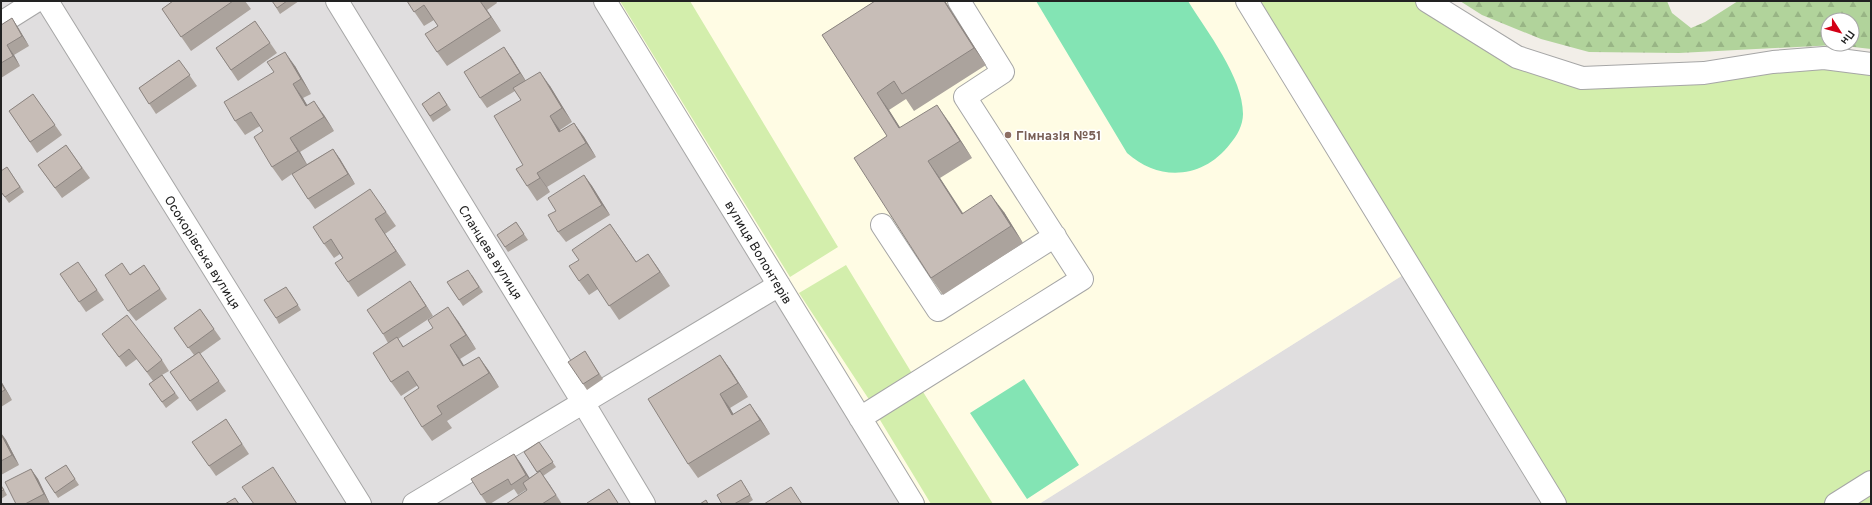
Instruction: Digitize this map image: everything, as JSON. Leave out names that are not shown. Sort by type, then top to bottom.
[{"type":"street","points":[[1,24],[36,1]]},
{"type":"street","name":"Осокорівська вулиця","points":[[48,1],[360,504]]},
{"type":"street","name":"Сланцева вулиця","points":[[337,1],[644,504]]},
{"type":"street","name":"вулиця Волонтерів","points":[[605,1],[913,504]]},
{"type":"street","points":[[860,418],[1082,279],[965,97],[1002,72],[959,1]]},
{"type":"street","points":[[1247,1],[1554,504]]},
{"type":"street","points":[[1427,1],[1517,57],[1582,78],[1704,73],[1773,62],[1824,58],[1871,64]]},
{"type":"street","points":[[882,225],[938,310],[1055,236]]},
{"type":"street","points":[[414,504],[780,286]]},
{"type":"street","points":[[1836,504],[1871,482]]},
{"type":"shaded area","points":[[1,1],[605,1],[913,504],[1,504]]},
{"type":"shaded area","name":"Гімназія №51","points":[[605,1],[1247,1],[1411,270],[1039,504],[913,504]]},
{"type":"shaded area","points":[[1411,270],[1555,504],[1039,504]]},
{"type":"green space","points":[[620,1],[690,1],[838,247],[790,277]]},
{"type":"green space","points":[[1036,1],[1188,1],[1223,55],[1237,85],[1241,100],[1243,118],[1241,126],[1235,137],[1219,156],[1194,170],[1167,172],[1153,169],[1140,162],[1127,153]]},
{"type":"green space","points":[[1247,1],[1427,1],[1582,78],[1871,64],[1871,504],[1555,504]]},
{"type":"green space","points":[[1460,1],[1667,1],[1672,13],[1691,28],[1705,22],[1738,1],[1871,1],[1871,49],[1860,48],[1860,12],[1820,12],[1820,46],[1679,53],[1589,52],[1541,39],[1482,15]]},
{"type":"green space","points":[[846,265],[913,375],[870,401],[799,293]]},
{"type":"green space","points":[[1024,379],[1079,465],[1027,499],[970,413]]},
{"type":"green space","points":[[920,387],[993,504],[931,504],[877,415]]},
{"type":"building","points":[[173,1],[233,1],[181,37],[162,9]]},
{"type":"building","points":[[272,1],[287,1],[277,8]]},
{"type":"building","points":[[407,1],[480,1],[491,17],[437,52],[425,34],[438,26],[424,5],[414,12]]},
{"type":"building","points":[[875,1],[944,1],[974,48],[902,94],[894,81],[877,93],[899,128],[937,105],[960,141],[928,161],[962,214],[991,195],[1011,226],[931,278],[854,158],[887,136],[822,35]]},
{"type":"building","points":[[12,18],[22,36],[7,45],[13,56],[1,63],[1,25]]},
{"type":"building","points":[[255,21],[270,43],[231,70],[216,48]]},
{"type":"building","points":[[504,47],[520,73],[480,98],[464,72]]},
{"type":"building","points":[[285,52],[301,79],[293,84],[306,106],[314,101],[324,117],[290,138],[298,151],[272,167],[254,137],[263,131],[251,112],[235,121],[224,102],[274,72],[267,62]]},
{"type":"building","points":[[179,60],[190,75],[149,104],[139,88]]},
{"type":"building","points":[[540,72],[562,108],[550,116],[559,132],[574,123],[586,143],[537,173],[540,178],[527,186],[516,169],[523,165],[494,116],[521,100],[513,88]]},
{"type":"building","points":[[439,92],[447,105],[430,116],[422,104]]},
{"type":"building","points":[[33,94],[55,125],[30,142],[9,111]]},
{"type":"building","points":[[66,145],[82,168],[55,188],[38,165]]},
{"type":"building","points":[[333,149],[348,174],[308,199],[292,174]]},
{"type":"building","points":[[7,167],[20,187],[5,197],[1,192],[1,171]]},
{"type":"building","points":[[584,175],[602,205],[558,232],[548,215],[556,211],[548,198]]},
{"type":"building","points":[[370,189],[386,212],[375,219],[396,251],[348,282],[335,263],[343,258],[331,239],[324,244],[313,227]]},
{"type":"building","points":[[516,222],[524,234],[505,247],[497,235]]},
{"type":"building","points":[[610,224],[636,262],[648,254],[660,272],[609,306],[588,274],[579,281],[569,266],[579,260],[572,250]]},
{"type":"building","points":[[78,262],[97,290],[79,302],[60,274]]},
{"type":"building","points":[[122,263],[130,275],[144,265],[160,289],[128,311],[105,275]]},
{"type":"building","points":[[468,270],[479,287],[459,300],[447,282]]},
{"type":"building","points":[[410,281],[426,306],[383,334],[367,310]]},
{"type":"building","points":[[286,287],[298,305],[276,318],[264,300]]},
{"type":"building","points":[[448,307],[466,335],[450,345],[463,366],[479,357],[489,373],[437,406],[442,414],[422,427],[404,398],[419,388],[408,371],[391,382],[373,353],[397,337],[403,347],[433,328],[428,320]]},
{"type":"building","points":[[200,309],[214,329],[188,348],[174,328]]},
{"type":"building","points":[[127,315],[162,360],[147,372],[129,349],[119,357],[102,334]]},
{"type":"building","points":[[585,351],[599,374],[583,384],[568,362]]},
{"type":"building","points":[[199,352],[219,381],[190,401],[170,372]]},
{"type":"building","points":[[720,355],[738,383],[720,394],[732,415],[750,404],[760,420],[688,464],[648,399]]},
{"type":"building","points":[[162,375],[175,393],[162,402],[149,384]]},
{"type":"building","points":[[1,383],[5,390],[1,392]]},
{"type":"building","points":[[226,419],[242,444],[209,466],[192,442]]},
{"type":"building","points":[[1,434],[12,455],[1,461]]},
{"type":"building","points":[[539,442],[553,462],[537,472],[524,452]]},
{"type":"building","points":[[514,454],[526,475],[511,485],[508,479],[481,495],[471,479]]},
{"type":"building","points":[[66,465],[75,479],[55,493],[45,478]]},
{"type":"building","points":[[273,467],[297,504],[254,504],[242,487]]},
{"type":"building","points":[[31,469],[44,494],[25,504],[16,504],[5,482]]},
{"type":"building","points":[[540,471],[556,495],[542,504],[506,504],[527,490],[523,483]]},
{"type":"building","points":[[741,480],[750,495],[734,504],[722,504],[717,495]]},
{"type":"building","points":[[791,487],[802,504],[764,504]]},
{"type":"building","points":[[609,489],[618,503],[617,504],[587,503]]},
{"type":"building","points":[[235,498],[239,504],[225,504]]},
{"type":"building","points":[[706,500],[708,504],[700,504]]},
{"type":"place","name":"Гімназія №51","points":[[1008,135]]}]
